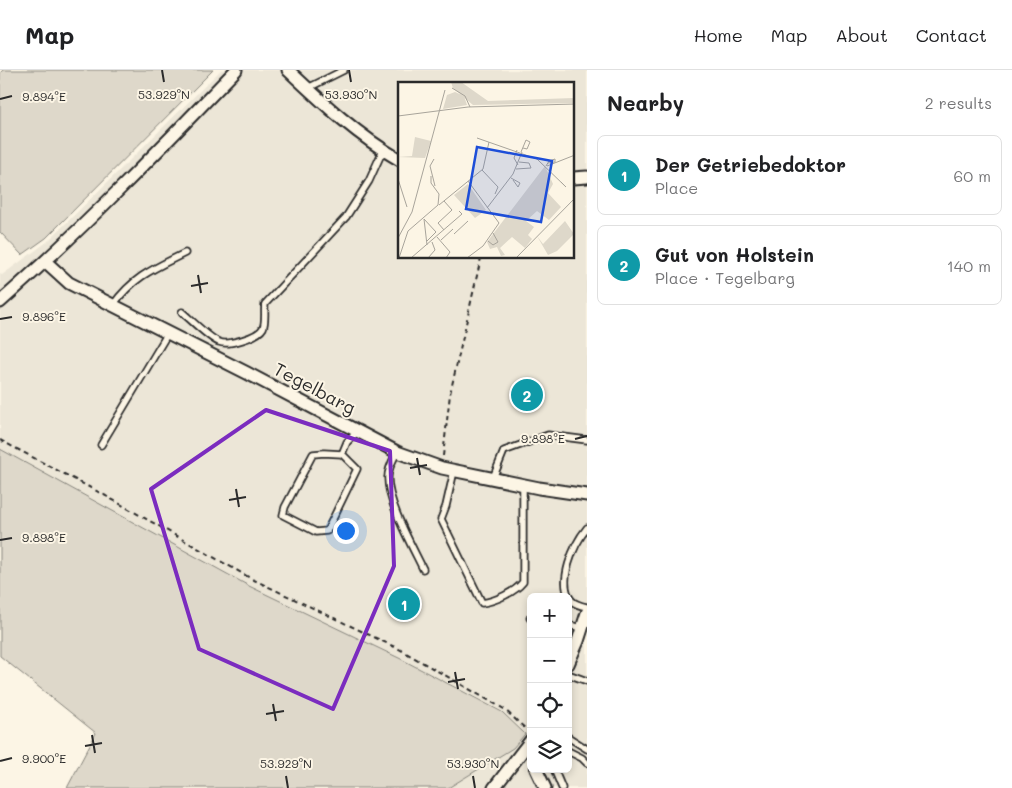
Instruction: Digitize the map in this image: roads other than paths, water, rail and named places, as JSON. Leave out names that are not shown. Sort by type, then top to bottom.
[{"type":"street","points":[[0,302],[46,262],[161,148],[236,70]]},
{"type":"street","points":[[288,70],[338,116],[383,150],[398,159]]},
{"type":"street","points":[[574,178],[587,177]]},
{"type":"street","name":"Tegelbarg","points":[[46,262],[69,283],[397,452],[454,471],[587,495]]},
{"type":"street","points":[[572,654],[587,613]]},
{"type":"street","points":[[494,788],[527,751]]},
{"type":"street","points":[[538,773],[545,788]]},
{"type":"lane","points":[[308,88],[344,70]]},
{"type":"lane","points":[[182,312],[218,342],[232,343],[260,332],[264,322],[264,304],[346,217],[369,181],[383,150]]},
{"type":"lane","points":[[113,305],[119,296],[144,273],[185,253]]},
{"type":"lane","points":[[101,445],[168,333]]},
{"type":"lane","points":[[342,454],[347,442],[358,431]]},
{"type":"lane","points":[[492,478],[504,451],[548,435],[587,440]]},
{"type":"lane","points":[[324,452],[342,454],[357,469],[328,531],[316,532],[283,515],[285,507],[313,454],[324,452]]},
{"type":"lane","points":[[397,452],[389,470],[388,484],[397,516],[423,569]]},
{"type":"lane","points":[[454,471],[441,519],[482,603],[518,588],[524,582],[523,484]]},
{"type":"lane","points":[[587,528],[579,538],[570,557],[567,575],[568,592],[572,600],[577,605],[587,607]]},
{"type":"lane","points":[[572,626],[582,628]]},
{"type":"lane","points":[[572,675],[587,681]]},
{"type":"lane","points":[[572,740],[587,749]]},
{"type":"lane","points":[[572,754],[587,763]]},
{"type":"lane","points":[[556,773],[562,788]]},
{"type":"place","name":"Gut von Holstein","points":[[527,395]]},
{"type":"place","name":"Der Getriebedoktor","points":[[404,604]]}]
